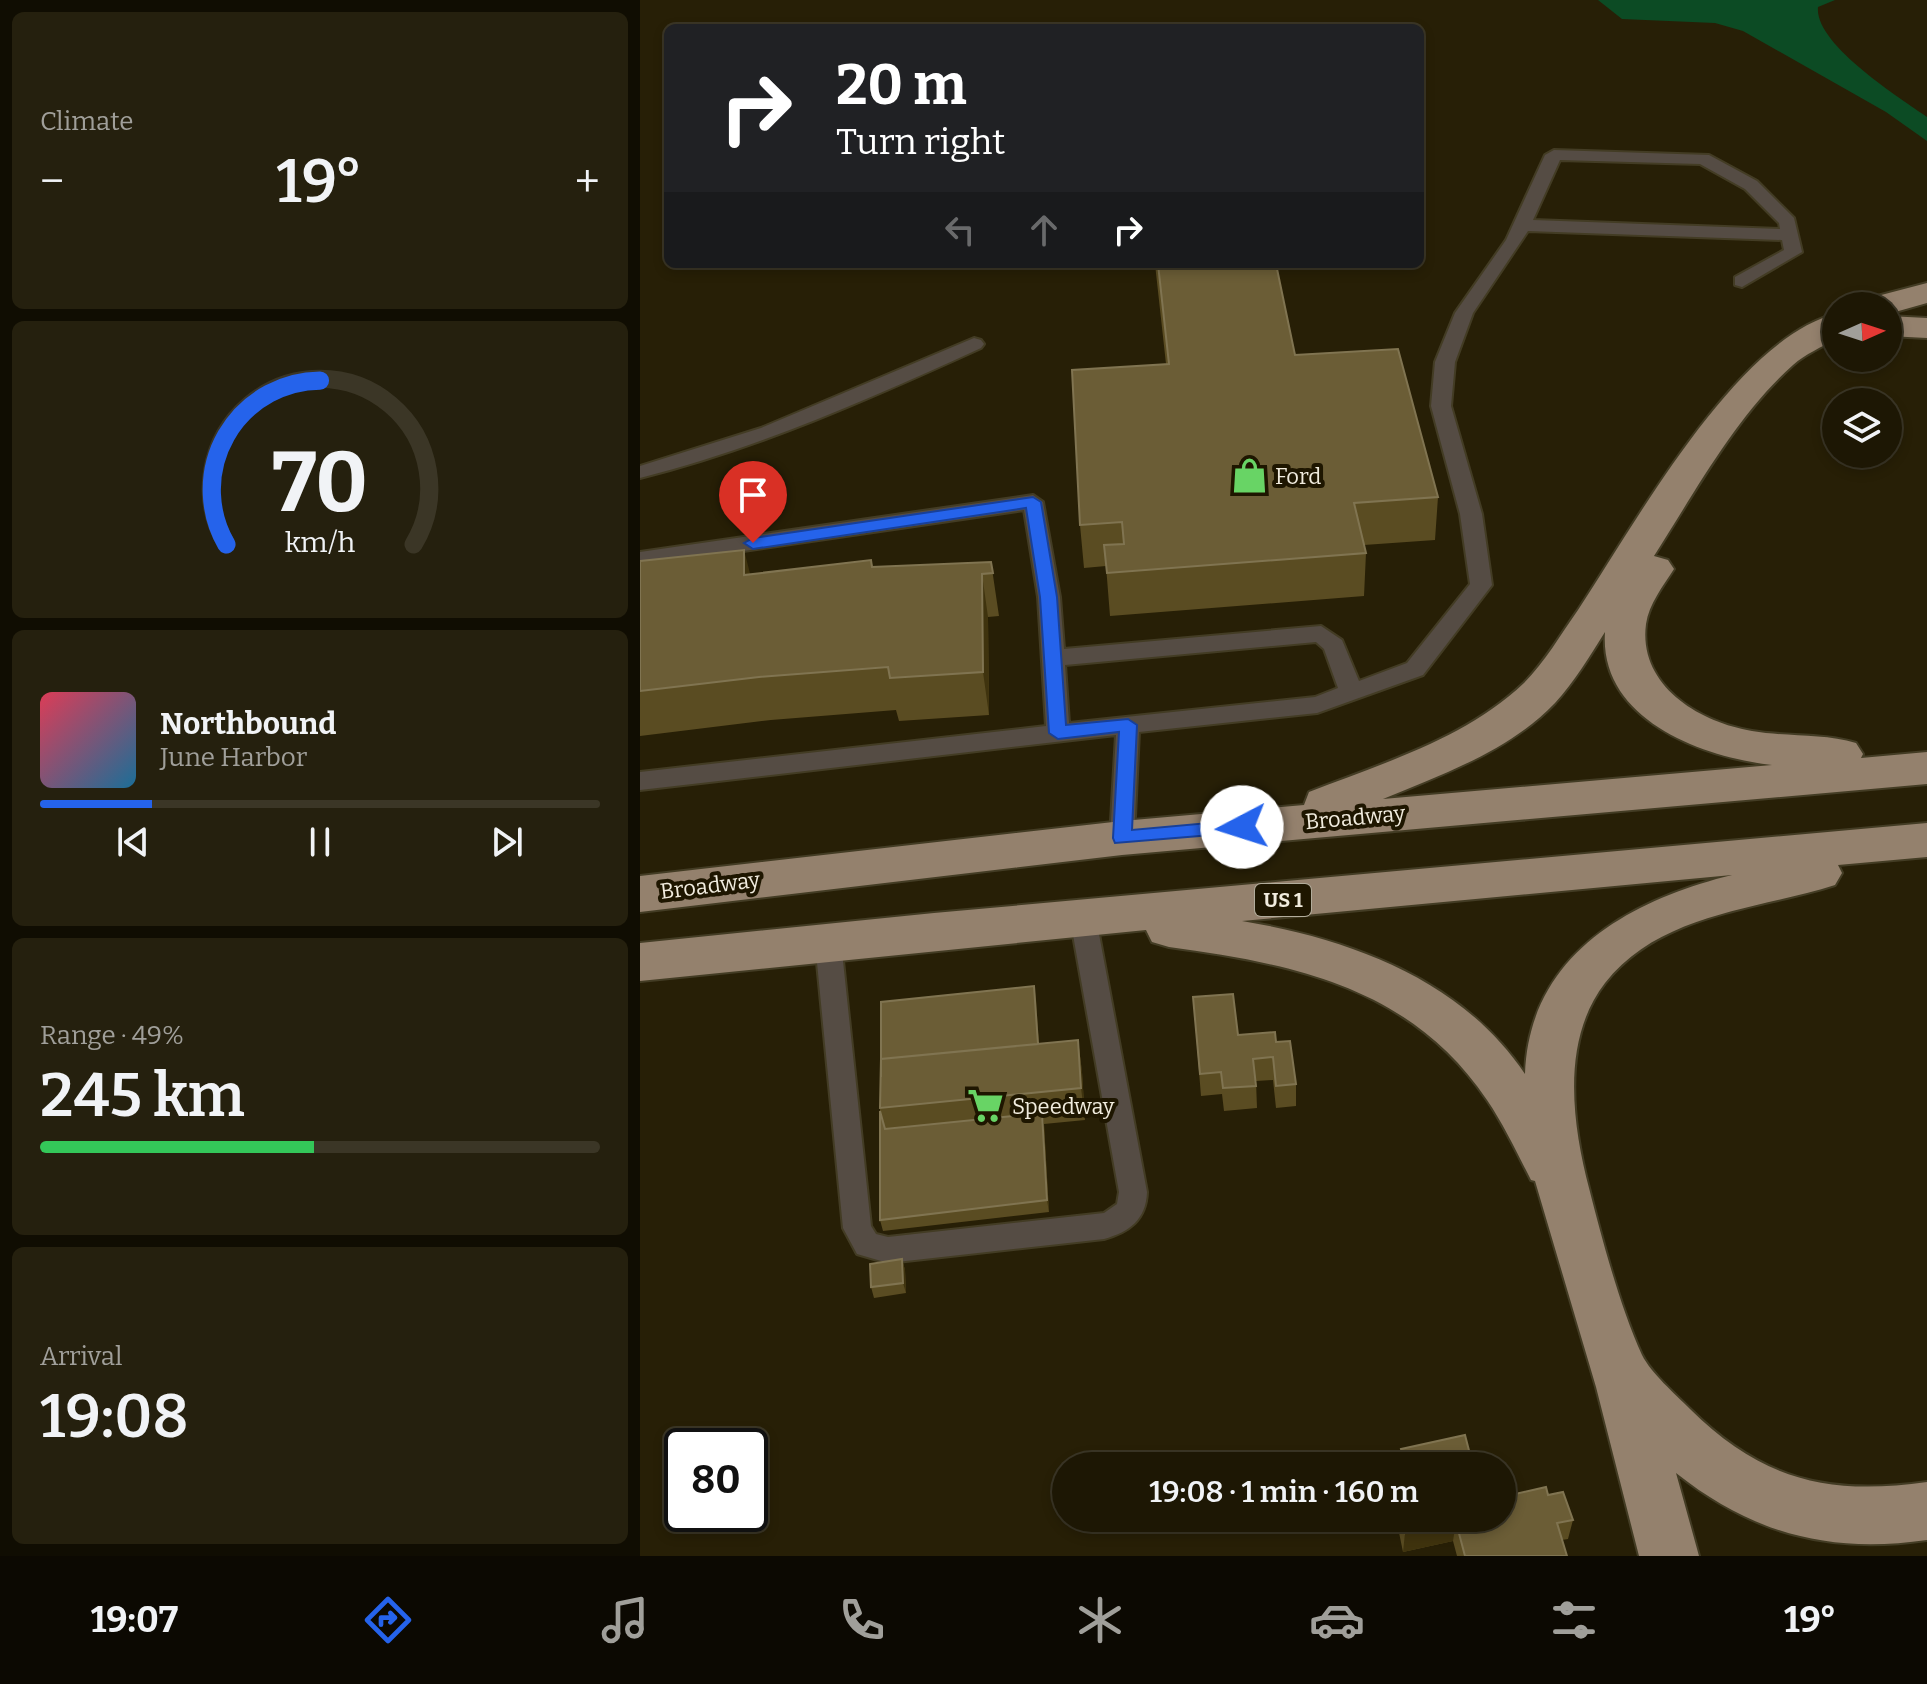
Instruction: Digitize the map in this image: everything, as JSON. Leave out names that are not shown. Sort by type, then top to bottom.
[{"type":"highway","points":[[1902,300],[1927,293]]},
{"type":"highway","points":[[1902,327],[1927,328]]},
{"type":"highway","points":[[1265,825],[1370,789],[1453,753],[1529,701],[1571,652],[1699,457],[1747,394],[1782,356],[1822,332]]},
{"type":"highway","points":[[1822,351],[1801,362],[1718,470],[1639,592],[1626,624],[1626,654],[1635,678],[1651,700],[1697,731],[1756,748],[1927,761]]},
{"type":"highway","name":"Broadway","points":[[640,894],[1122,838],[1927,768]]},
{"type":"highway","name":"US 1","points":[[640,962],[1927,840]]},
{"type":"highway","points":[[1669,1556],[1617,1365],[1559,1181],[1553,1131],[1551,1057],[1563,1011],[1590,968],[1631,935],[1684,909],[1727,894],[1927,848]]},
{"type":"highway","points":[[1083,918],[1248,938],[1319,953],[1380,977],[1433,1010],[1477,1050],[1499,1077],[1559,1181]]},
{"type":"highway","points":[[1617,1365],[1645,1404],[1689,1449],[1757,1495],[1796,1509],[1870,1520],[1927,1511]]},
{"type":"lane","points":[[640,781],[1317,705],[1415,669],[1481,585],[1471,514],[1441,406],[1445,362],[1464,313],[1521,225],[1554,155],[1703,159],[1751,185],[1788,222],[1793,252],[1742,281]]},
{"type":"lane","points":[[1521,225],[1790,235]]},
{"type":"lane","points":[[640,472],[730,449],[789,427],[974,344]]},
{"type":"lane","points":[[640,559],[1033,502],[1049,597],[1058,733]]},
{"type":"lane","points":[[1053,658],[1321,634],[1334,645],[1351,692]]},
{"type":"lane","points":[[1122,838],[1128,725]]},
{"type":"lane","points":[[828,942],[857,1228],[867,1245],[888,1250],[1104,1226],[1123,1218],[1131,1209],[1133,1192],[1083,918]]},
{"type":"green space","points":[[1598,0],[1835,0],[1818,7],[1820,22],[1861,69],[1927,117],[1927,141],[1886,112],[1743,31],[1715,23],[1622,19]]},
{"type":"building","name":"Ford","points":[[1158,268],[1277,268],[1295,355],[1398,349],[1438,497],[1354,503],[1366,553],[1107,573],[1104,545],[1124,544],[1122,522],[1080,525],[1072,370],[1169,364]]},
{"type":"building","points":[[744,550],[744,575],[871,560],[872,567],[991,562],[993,573],[982,574],[983,672],[890,678],[888,667],[759,677],[640,691],[640,561]]},
{"type":"building","points":[[1034,986],[1038,1044],[881,1059],[881,1002]]},
{"type":"building","points":[[1233,994],[1238,1035],[1275,1032],[1276,1042],[1290,1041],[1296,1084],[1276,1086],[1273,1057],[1253,1059],[1256,1086],[1223,1088],[1221,1072],[1200,1074],[1193,997]]},
{"type":"building","points":[[1078,1040],[1081,1088],[880,1108],[881,1059]]},
{"type":"building","points":[[880,1111],[885,1129],[1042,1113],[1047,1200],[880,1220]]},
{"type":"building","points":[[902,1259],[903,1283],[871,1287],[870,1264]]},
{"type":"building","points":[[1465,1435],[1469,1452],[1402,1452],[1401,1449]]},
{"type":"building","points":[[1546,1487],[1548,1495],[1563,1492],[1573,1520],[1557,1523],[1567,1556],[1465,1556],[1459,1532],[1516,1532],[1516,1494]]},
{"type":"place","name":"Ford","points":[[1249,476]]},
{"type":"place","name":"Speedway","points":[[986,1106]]},
{"type":"route","points":[[753,543],[1033,502],[1049,597],[1058,733],[1128,725],[1127,791],[1122,838],[1242,827]]}]
